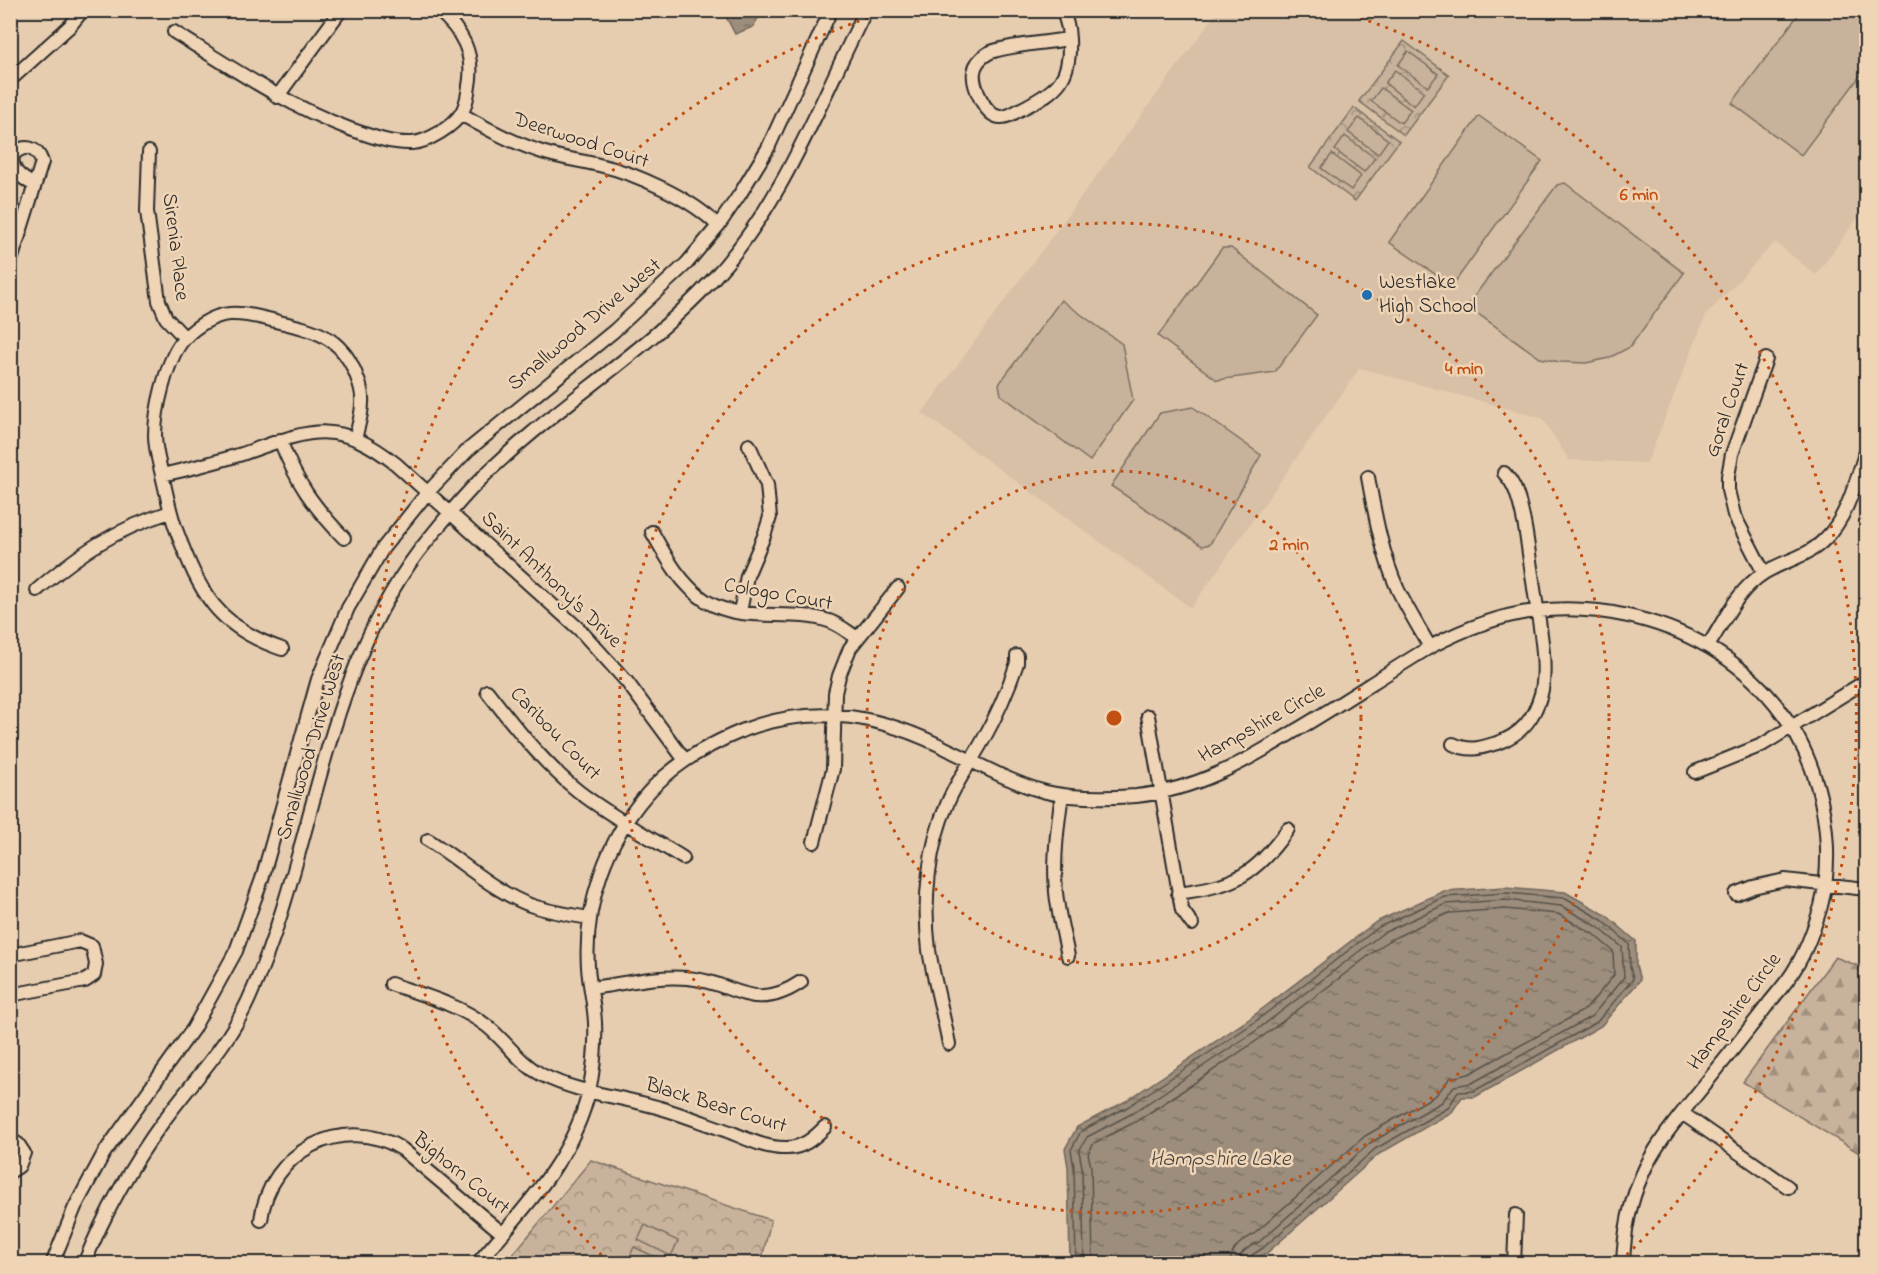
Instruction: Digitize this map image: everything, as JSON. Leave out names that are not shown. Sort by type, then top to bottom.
[{"type":"street","points":[[10,80],[70,26],[83,10]]},
{"type":"street","points":[[277,97],[341,10]]},
{"type":"street","points":[[174,32],[277,97],[335,123],[387,141],[419,142],[444,129],[461,114],[470,81],[470,53],[461,33],[438,10]]},
{"type":"street","name":"Smallwood Drive West","points":[[52,1263],[75,1207],[104,1153],[193,1029],[236,951],[256,899],[304,723],[325,659],[348,608],[383,549],[428,492],[477,442],[639,309],[687,263],[718,226],[768,148],[831,10]]},
{"type":"street","name":"Smallwood Drive West","points":[[84,1263],[110,1205],[126,1178],[164,1121],[220,1048],[245,1007],[260,974],[284,905],[346,689],[377,620],[416,555],[450,512],[478,482],[532,434],[664,328],[714,279],[764,213],[787,174],[866,10]]},
{"type":"street","points":[[1063,10],[1068,28],[1069,39],[1069,51],[1066,70],[1054,91],[1006,116],[995,116],[987,110],[973,75],[977,64],[985,55],[1003,49],[1069,39]]},
{"type":"street","name":"Deerwood Court","points":[[461,114],[495,133],[535,150],[552,156],[600,165],[641,179],[697,208],[718,226]]},
{"type":"street","name":"Sirenia Place","points":[[149,152],[147,211],[159,301],[166,318],[185,338]]},
{"type":"street","points":[[10,264],[34,185]]},
{"type":"street","name":"Sirenia Place","points":[[282,649],[243,631],[214,608],[197,582],[170,512],[156,449],[156,420],[175,352],[185,338],[211,319],[229,314],[247,315],[316,332],[340,347],[346,354],[359,383],[362,400],[356,439]]},
{"type":"street","name":"Goral Court","points":[[1764,573],[1734,515],[1728,490],[1728,476],[1732,454],[1766,359]]},
{"type":"street","name":"Saint Anthony's Drive","points":[[162,475],[226,459],[304,433],[318,432],[356,439],[377,450],[428,492],[580,630],[627,682],[684,759]]},
{"type":"street","points":[[280,440],[304,492],[318,512],[344,538]]},
{"type":"street","points":[[740,612],[747,576],[770,517],[767,485],[749,445]]},
{"type":"street","points":[[1708,646],[1734,602],[1764,573],[1805,554],[1826,539],[1841,518],[1866,451]]},
{"type":"street","points":[[1453,744],[1471,750],[1494,744],[1520,732],[1531,718],[1541,693],[1543,678],[1537,611],[1521,507],[1513,485],[1503,473]]},
{"type":"street","points":[[1368,477],[1381,538],[1392,574],[1406,605],[1430,647]]},
{"type":"street","points":[[37,590],[83,553],[112,535],[137,523],[170,512]]},
{"type":"street","name":"Cologo Court","points":[[652,532],[678,574],[693,591],[718,607],[740,612],[820,619],[834,623],[857,638]]},
{"type":"street","points":[[814,842],[833,769],[834,714],[839,676],[846,657],[857,638],[898,588]]},
{"type":"street","name":"Hampshire Circle","points":[[477,1263],[549,1176],[575,1132],[592,1072],[595,1039],[587,956],[590,918],[598,883],[605,862],[625,823],[650,791],[684,759],[732,735],[756,726],[791,717],[834,714],[896,726],[1017,782],[1062,795],[1110,797],[1161,792],[1232,769],[1430,647],[1478,626],[1537,611],[1579,609],[1613,612],[1645,619],[1708,646],[1759,686],[1774,701],[1793,727],[1813,771],[1824,817],[1827,862],[1825,884],[1816,920],[1796,967],[1682,1113],[1653,1154],[1642,1174],[1628,1224],[1623,1263]]},
{"type":"street","points":[[949,1044],[929,949],[927,900],[932,863],[940,825],[948,802],[1002,701],[1017,663],[1017,656]]},
{"type":"street","points":[[1695,772],[1744,754],[1793,727],[1866,681]]},
{"type":"street","name":"Caribou Court","points":[[487,691],[511,721],[563,778],[578,791],[683,858]]},
{"type":"street","points":[[1148,716],[1178,893],[1182,910],[1192,924]]},
{"type":"street","points":[[1062,795],[1055,872],[1058,904],[1068,956]]},
{"type":"street","points":[[1178,893],[1215,888],[1239,878],[1265,857],[1288,829]]},
{"type":"street","points":[[428,840],[503,891],[528,904],[549,911],[590,918]]},
{"type":"street","points":[[1736,894],[1753,887],[1785,880],[1866,889]]},
{"type":"street","points":[[10,955],[80,941],[92,946],[96,964],[94,975],[86,981],[10,995]]},
{"type":"street","points":[[591,988],[687,978],[710,983],[733,992],[766,996],[781,993],[801,982]]},
{"type":"street","name":"Black Bear Court","points":[[391,984],[466,1013],[490,1029],[522,1062],[564,1085],[644,1103],[758,1143],[780,1148],[802,1145],[825,1127]]},
{"type":"street","points":[[1682,1113],[1788,1187]]},
{"type":"street","name":"Bighorn Court","points":[[261,1220],[265,1199],[273,1182],[297,1154],[331,1138],[362,1136],[385,1140],[402,1149],[502,1233]]},
{"type":"street","points":[[10,1139],[22,1148],[24,1153],[20,1166],[10,1172]]},
{"type":"street","points":[[1514,1263],[1516,1215]]},
{"type":"shaded area","name":"Westlake High School","points":[[1218,11],[1866,11],[1866,206],[1816,275],[1775,242],[1706,315],[1647,463],[1569,460],[1542,418],[1360,368],[1191,608],[922,413]]},
{"type":"green space","points":[[1801,11],[1866,11],[1866,68],[1801,155],[1732,103]]},
{"type":"green space","points":[[1404,41],[1449,75],[1404,135],[1359,101]]},
{"type":"green space","points":[[1408,51],[1438,74],[1428,87],[1398,65]]},
{"type":"green space","points":[[1395,70],[1424,92],[1414,106],[1385,83]]},
{"type":"green space","points":[[1381,88],[1411,110],[1401,123],[1371,101]]},
{"type":"green space","points":[[1354,108],[1399,141],[1355,201],[1310,167]]},
{"type":"green space","points":[[1479,116],[1542,161],[1452,286],[1389,242]]},
{"type":"green space","points":[[1359,118],[1388,140],[1378,154],[1348,132]]},
{"type":"green space","points":[[1345,136],[1375,158],[1364,172],[1335,150]]},
{"type":"green space","points":[[1332,154],[1361,176],[1351,190],[1321,168]]},
{"type":"green space","points":[[1565,183],[1684,273],[1630,347],[1609,358],[1586,363],[1560,362],[1540,358],[1467,306],[1557,185]]},
{"type":"green space","points":[[1222,248],[1231,248],[1317,315],[1275,372],[1217,380],[1158,336]]},
{"type":"green space","points":[[1061,300],[1122,344],[1133,400],[1090,461],[1001,395],[999,384]]},
{"type":"green space","points":[[1193,407],[1261,455],[1210,544],[1202,546],[1111,486],[1160,413]]},
{"type":"green space","points":[[1835,957],[1866,969],[1866,1159],[1743,1082]]},
{"type":"green space","points":[[591,1160],[771,1220],[761,1263],[505,1264]]},
{"type":"green space","points":[[645,1225],[678,1241],[671,1256],[638,1240]]},
{"type":"green space","points":[[634,1247],[668,1263],[627,1263]]},
{"type":"water","points":[[723,10],[762,11],[753,27],[735,34]]},
{"type":"water","name":"Hampshire Lake","points":[[1505,887],[1565,892],[1606,915],[1636,941],[1636,966],[1640,980],[1601,1026],[1475,1097],[1462,1097],[1452,1112],[1379,1154],[1267,1253],[1248,1263],[1070,1263],[1068,1167],[1065,1149],[1077,1127],[1126,1101],[1249,1019],[1376,922],[1444,891]]},
{"type":"place","name":"Westlake High School","points":[[1367,295]]}]
